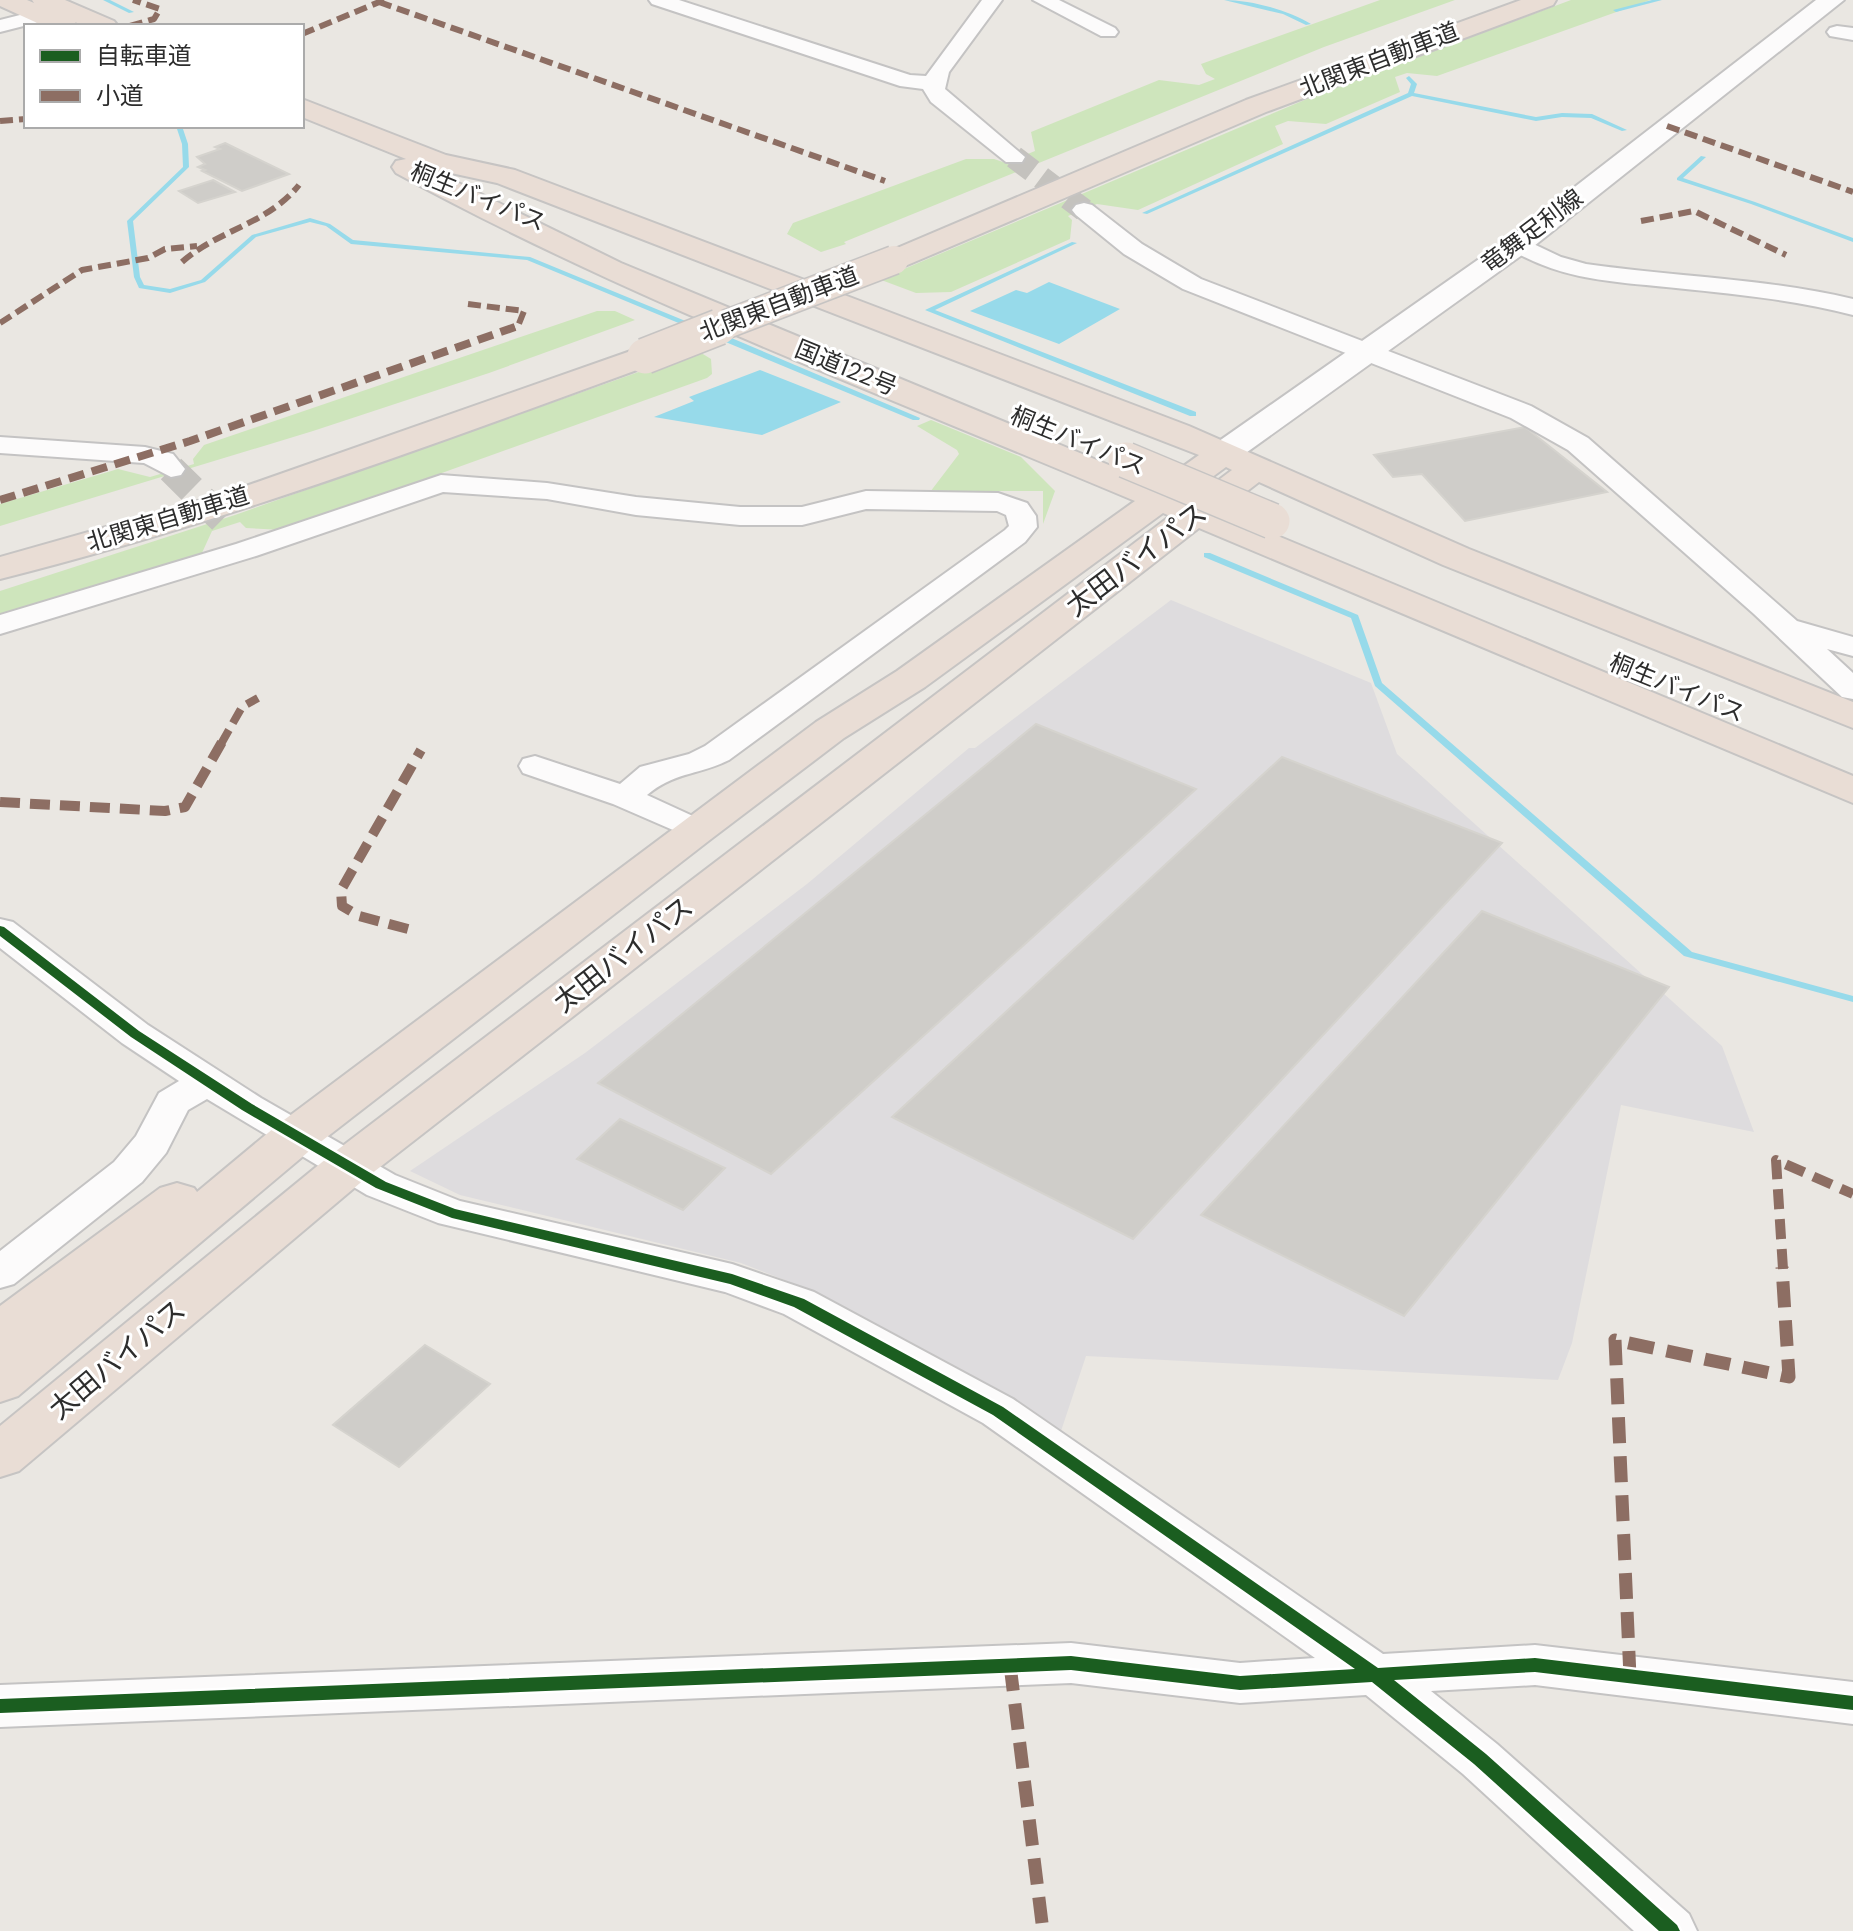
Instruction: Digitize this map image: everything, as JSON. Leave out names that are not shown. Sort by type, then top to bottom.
[{"type":"highway","points":[[6,0],[98,24]]},
{"type":"highway","name":"北関東自動車道","points":[[880,254],[1237,94],[1491,0]]},
{"type":"highway","name":"北関東自動車道","points":[[0,568],[157,524],[403,444],[636,348],[1256,106],[1544,0]]},
{"type":"highway","points":[[42,8],[62,24]]},
{"type":"highway","name":"桐生バイパス","points":[[304,108],[420,164],[1126,460],[1283,514],[1853,734]]},
{"type":"highway","name":"桐生バイパス","points":[[304,125],[420,164]]},
{"type":"highway","points":[[420,164],[505,176],[1071,391],[1224,453],[1272,457],[1456,557],[1853,716]]},
{"type":"highway","name":"国道122号","points":[[420,164],[470,204],[604,269],[1126,460],[1178,506],[1853,791]]},
{"type":"highway","name":"北関東自動車道","points":[[0,543],[410,414],[636,348]]},
{"type":"highway","name":"太田バイパス","points":[[0,1456],[349,1166],[1178,506],[1224,453]]},
{"type":"highway","name":"太田バイパス","points":[[0,1382],[297,1135],[830,730],[1178,506],[1272,457]]},
{"type":"highway","points":[[830,730],[888,671],[1107,506],[1126,460]]},
{"type":"highway","name":"桐生バイパス","points":[[1283,514],[1853,761]]},
{"type":"highway","points":[[0,578],[157,524]]},
{"type":"highway","points":[[0,1333],[201,1183],[297,1135]]},
{"type":"main road","name":"竜舞足利線","points":[[1529,251],[1797,24],[1832,0]]},
{"type":"main road","name":"竜舞足利線","points":[[1224,453],[1379,366],[1853,3]]},
{"type":"street","points":[[659,0],[908,81],[933,83]]},
{"type":"street","points":[[992,0],[933,83],[939,97],[1014,157]]},
{"type":"street","points":[[1043,0],[1108,32]]},
{"type":"street","points":[[0,26],[42,8]]},
{"type":"street","points":[[1084,210],[1133,249],[1192,284],[1379,366],[1521,412],[1578,444],[1765,608],[1853,690]]},
{"type":"street","points":[[1529,251],[1583,273],[1752,290],[1853,307]]},
{"type":"street","points":[[0,445],[145,455],[163,460],[171,469]]},
{"type":"street","points":[[0,625],[238,538],[450,482],[547,491],[716,515],[802,516],[866,500],[998,502],[1009,505],[1022,515],[1023,527],[1015,536],[717,753],[701,761],[652,774],[625,797]]},
{"type":"street","points":[[1782,627],[1853,647]]},
{"type":"street","points":[[535,766],[625,797],[696,830]]},
{"type":"street","points":[[0,930],[135,1034],[381,1185],[452,1213],[732,1279],[799,1303],[998,1411],[1373,1673],[1480,1759],[1671,1931]]},
{"type":"street","points":[[0,1273],[128,1172],[152,1143],[173,1102],[207,1081]]},
{"type":"street","points":[[0,1706],[1071,1663],[1240,1683],[1535,1665],[1853,1703]]},
{"type":"shaded area","points":[[1171,600],[1371,683],[1397,754],[1722,1046],[1754,1132],[1621,1105],[1572,1343],[1558,1380],[1086,1356],[1059,1437],[805,1288],[741,1263],[460,1195],[410,1171],[585,1053],[807,884],[969,748],[975,748]]},
{"type":"green space","points":[[1380,0],[1455,0],[1324,47],[844,242],[846,244],[821,252],[787,234],[793,223],[966,159],[994,159],[1006,163],[1035,151],[1031,132],[1159,80],[1199,85],[1215,79],[1206,74],[1201,64]]},
{"type":"green space","points":[[1571,0],[1650,0],[1437,76],[1407,73],[1395,77],[1400,92],[1326,124],[1288,121],[1275,126],[1283,144],[1138,210],[1097,204],[1068,216],[1072,220],[1070,239],[951,292],[916,293],[876,278],[904,269],[1326,91]]},
{"type":"green space","points":[[597,311],[615,311],[635,320],[489,373],[313,431],[0,526],[0,504],[118,469],[150,477],[194,464],[193,459],[204,445]]},
{"type":"green space","points":[[698,351],[711,359],[712,374],[707,378],[283,530],[246,528],[240,522],[212,531],[201,555],[0,615],[0,591],[235,515]]},
{"type":"green space","points":[[931,420],[1021,457],[1055,491],[1043,524],[1043,491],[973,491],[927,496],[959,454],[917,426]]},
{"type":"water","points":[[1049,282],[1120,309],[1059,344],[970,311],[1016,290],[1027,293]]},
{"type":"water","points":[[760,370],[841,402],[762,435],[654,417],[694,401],[689,397]]},
{"type":"building","points":[[225,143],[289,174],[242,191],[202,171],[205,170],[198,167],[205,164],[197,157],[220,149],[215,147]]},
{"type":"building","points":[[213,180],[235,192],[198,203],[179,191]]},
{"type":"building","points":[[1525,427],[1607,492],[1465,521],[1422,474],[1393,477],[1374,455]]},
{"type":"building","points":[[1036,724],[1196,789],[771,1174],[598,1083]]},
{"type":"building","points":[[1282,757],[1502,843],[1133,1239],[892,1117]]},
{"type":"building","points":[[1482,911],[1669,987],[1404,1316],[1201,1215]]},
{"type":"building","points":[[620,1119],[725,1168],[683,1210],[577,1159]]},
{"type":"building","points":[[425,1345],[490,1384],[399,1467],[333,1425]]},
{"type":"waterway","points":[[106,0],[131,12]]},
{"type":"waterway","points":[[1227,0],[1285,13],[1308,24]]},
{"type":"waterway","points":[[1616,10],[1659,0]]},
{"type":"waterway","points":[[1409,78],[1414,84],[1411,94]]},
{"type":"waterway","points":[[1145,213],[1411,94]]},
{"type":"waterway","points":[[1411,94],[1536,119],[1562,115],[1592,116],[1624,130]]},
{"type":"waterway","points":[[180,128],[185,144],[186,167],[130,221],[141,287],[170,291],[203,281],[254,236],[310,220],[328,225],[351,242],[528,258],[696,327]]},
{"type":"waterway","points":[[1703,157],[1679,179],[1853,240]]},
{"type":"waterway","points":[[1074,243],[929,310],[1193,414]]},
{"type":"waterway","points":[[719,336],[916,418]]},
{"type":"waterway","points":[[1207,555],[1355,617],[1378,684],[1688,954],[1853,999]]},
{"type":"tunnel","points":[[1014,157],[1084,210]]},
{"type":"tunnel","points":[[171,469],[229,526]]},
{"type":"marked path","points":[[133,0],[160,9],[154,19],[137,24]]},
{"type":"marked path","points":[[304,33],[384,0]]},
{"type":"marked path","points":[[379,2],[885,181]]},
{"type":"marked path","points":[[0,121],[24,119]]},
{"type":"marked path","points":[[1667,126],[1853,192]]},
{"type":"marked path","points":[[182,262],[212,240],[274,211],[299,185]]},
{"type":"marked path","points":[[1641,221],[1694,211],[1786,255]]},
{"type":"marked path","points":[[0,323],[82,270],[148,258],[165,249],[197,246]]},
{"type":"marked path","points":[[0,500],[190,441],[490,337],[518,326],[524,311],[468,304]]},
{"type":"marked path","points":[[0,802],[165,811],[185,807],[242,707],[258,698]]},
{"type":"marked path","points":[[408,929],[359,916],[342,906],[341,890],[421,750]]},
{"type":"marked path","points":[[1630,1677],[1615,1340],[1789,1377],[1776,1160],[1853,1194]]},
{"type":"marked path","points":[[1010,1665],[1043,1931]]},
{"type":"cycle path","points":[[0,930],[135,1034],[247,1107],[381,1185],[452,1213],[732,1279],[799,1303],[998,1411],[1373,1673],[1480,1759],[1671,1931]]},
{"type":"cycle path","points":[[0,1706],[1071,1663],[1240,1683],[1535,1665],[1853,1703]]}]
